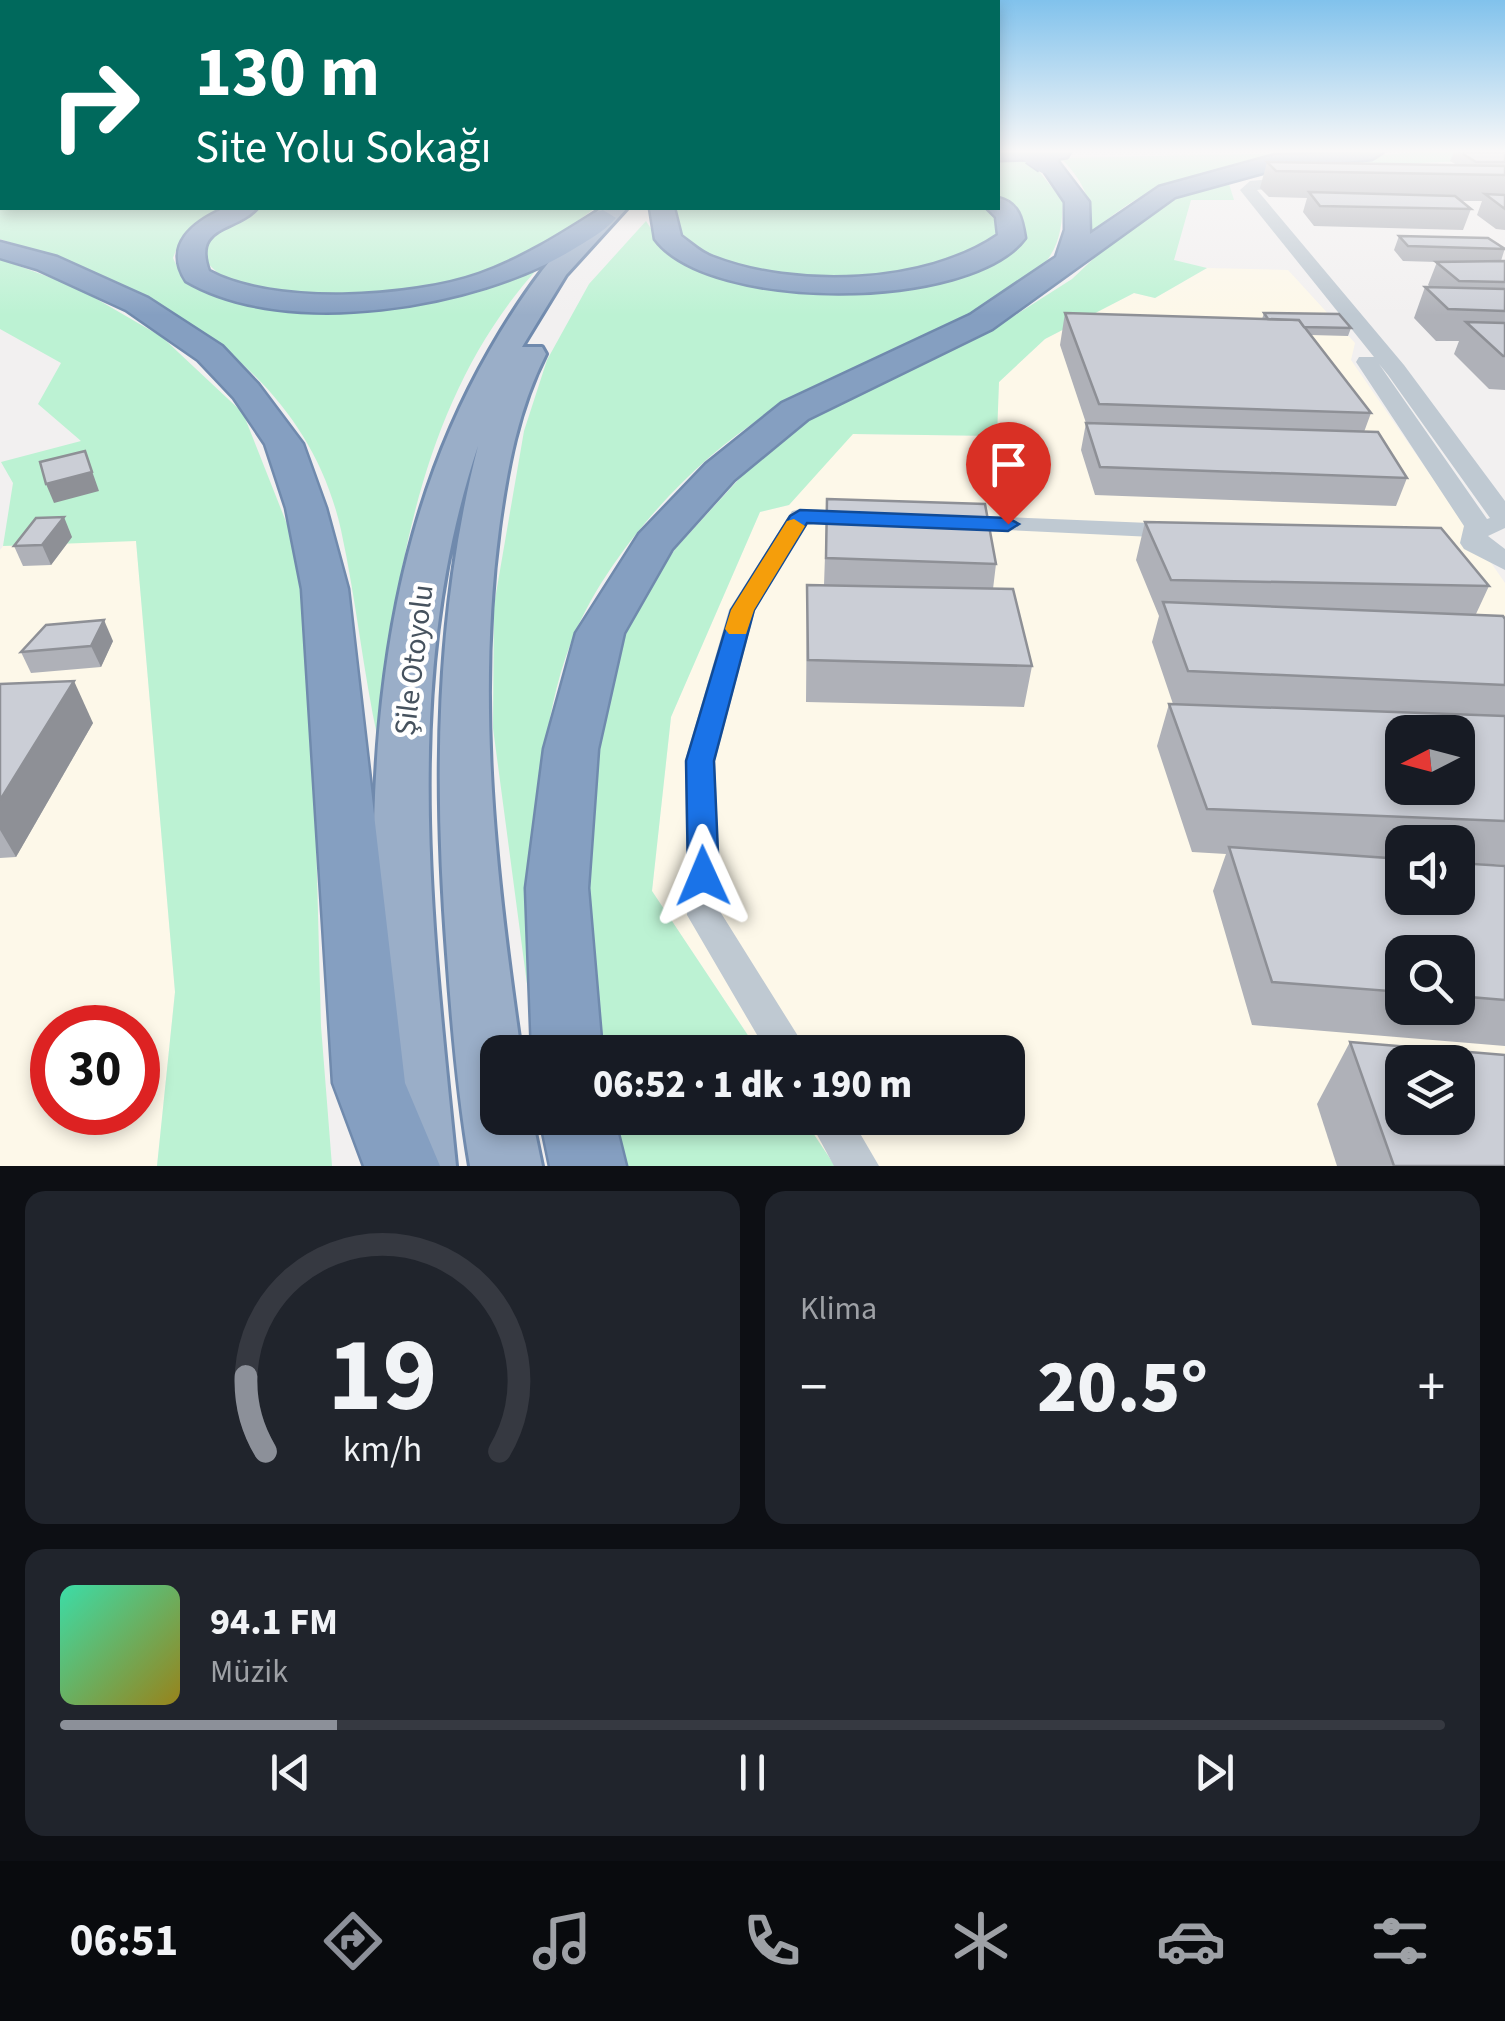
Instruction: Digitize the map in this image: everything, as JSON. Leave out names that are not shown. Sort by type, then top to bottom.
[{"type":"highway","points":[[1070,259],[1078,230],[1077,206]]},
{"type":"highway","points":[[566,1035],[557,888],[571,748],[600,633],[654,543],[720,472],[796,411],[981,322],[1144,206]]},
{"type":"highway","points":[[662,210],[664,236],[681,252],[705,264],[789,282],[855,286],[929,278],[992,256],[1012,238],[1008,216],[1000,207]]},
{"type":"highway","points":[[241,210],[204,230],[191,244],[188,260],[194,272],[231,292],[282,301],[331,302],[389,300],[452,291],[503,276],[547,256],[621,211]]},
{"type":"highway","name":"Şile Otoyolu","points":[[420,1166],[399,887],[409,647],[428,549],[454,454],[497,356],[539,293],[621,211]]},
{"type":"highway","name":"Şile Otoyolu","points":[[506,1166],[494,1112],[467,860],[461,694],[475,550],[496,439],[518,377],[621,211]]},
{"type":"highway","points":[[0,250],[47,264],[137,304],[210,354],[246,391],[284,444],[306,508],[325,590],[370,1083],[402,1166]]},
{"type":"highway","points":[[581,1135],[588,1166]]},
{"type":"street","points":[[1261,206],[1368,340],[1366,361],[1505,561]]},
{"type":"street","points":[[778,1035],[704,915],[700,761],[742,610],[800,516],[894,520]]},
{"type":"street","points":[[931,521],[1200,532]]},
{"type":"street","points":[[839,1135],[858,1166]]},
{"type":"shaded area","points":[[1207,268],[1288,270],[1355,343],[1351,360],[1505,583],[1505,1166],[835,1166],[814,1135],[1025,1135],[1025,1035],[748,1035],[652,891],[671,717],[760,512],[789,505],[852,434],[996,436],[999,382],[1045,339],[1134,293],[1155,298]]},
{"type":"shaded area","points":[[136,540],[175,992],[157,1166],[0,1166],[3,546]]},
{"type":"green space","points":[[1007,206],[1063,206],[1056,245],[1048,259],[1019,288],[983,310],[816,386],[735,436],[677,487],[603,580],[570,645],[546,741],[537,846],[540,1035],[534,1035],[493,728],[494,605],[524,431],[547,360],[589,284],[646,221],[673,254],[696,266],[877,286],[946,282],[976,272],[1002,257],[1022,233],[1015,212]]},
{"type":"green space","points":[[1089,206],[1125,206],[1091,232]]},
{"type":"green space","points":[[1154,206],[1189,206],[1174,260],[1207,268],[1155,298],[1134,293],[1045,339],[999,382],[997,436],[853,434],[789,505],[760,512],[671,717],[652,891],[748,1035],[598,1035],[576,932],[586,767],[629,617],[676,548],[749,468],[812,415],[1014,316],[1072,279],[1141,214]]},
{"type":"green space","points":[[0,210],[231,210],[198,226],[183,240],[173,258],[198,285],[218,294],[288,308],[354,304],[540,266],[500,316],[467,371],[441,428],[406,551],[378,740],[341,530],[322,472],[293,421],[256,377],[212,339],[164,308],[111,281],[0,239]]},
{"type":"green space","points":[[251,210],[592,210],[537,252],[456,284],[358,298],[249,290],[222,277],[202,258],[204,240],[225,222]]},
{"type":"green space","points":[[671,210],[991,210],[1001,229],[996,241],[971,259],[847,282],[747,272],[682,244],[669,225]]},
{"type":"green space","points":[[0,259],[76,287],[162,337],[243,413],[296,547],[312,687],[321,1026],[332,1166],[157,1166],[175,992],[136,541],[3,546],[13,483],[1,462],[81,441],[38,404],[61,363],[0,329]]},
{"type":"green space","points":[[620,1135],[814,1135],[835,1166],[627,1166]]},
{"type":"building","points":[[1341,206],[1468,206],[1471,209]]},
{"type":"building","points":[[1399,236],[1488,238],[1505,249],[1408,246]]},
{"type":"building","points":[[1505,261],[1505,282],[1459,281],[1436,262]]},
{"type":"building","points":[[1425,287],[1505,289],[1505,311],[1448,309]]},
{"type":"building","points":[[1065,313],[1299,320],[1371,413],[1099,404]]},
{"type":"building","points":[[1264,313],[1339,314],[1351,328],[1304,327],[1299,320],[1268,319]]},
{"type":"building","points":[[1466,322],[1505,323],[1505,356],[1503,356]]},
{"type":"building","points":[[1086,423],[1378,432],[1407,478],[1100,467]]},
{"type":"building","points":[[85,451],[92,472],[46,484],[40,462]]},
{"type":"building","points":[[827,499],[985,504],[996,564],[826,558]]},
{"type":"building","points":[[64,517],[42,545],[14,546],[36,518]]},
{"type":"building","points":[[1145,522],[1441,528],[1489,586],[1171,580]]},
{"type":"building","points":[[807,585],[1013,589],[1032,666],[808,660]]},
{"type":"building","points":[[1163,602],[1503,616],[1505,685],[1188,671]]},
{"type":"building","points":[[104,620],[91,646],[21,652],[46,625]]},
{"type":"building","points":[[74,681],[0,800],[0,684]]},
{"type":"building","points":[[1169,704],[1505,716],[1505,821],[1207,809]]},
{"type":"building","points":[[1229,847],[1385,858],[1385,915],[1475,915],[1475,864],[1505,866],[1505,1000],[1475,997],[1475,935],[1385,935],[1385,991],[1272,982]]},
{"type":"building","points":[[1350,1042],[1386,1045],[1385,1135],[1475,1135],[1475,1052],[1505,1055],[1505,1166],[1394,1166]]},
{"type":"slow traffic","points":[[737,629],[742,610],[794,526]]},
{"type":"route","points":[[703,876],[700,761],[742,610],[800,516],[1008,524]]}]
